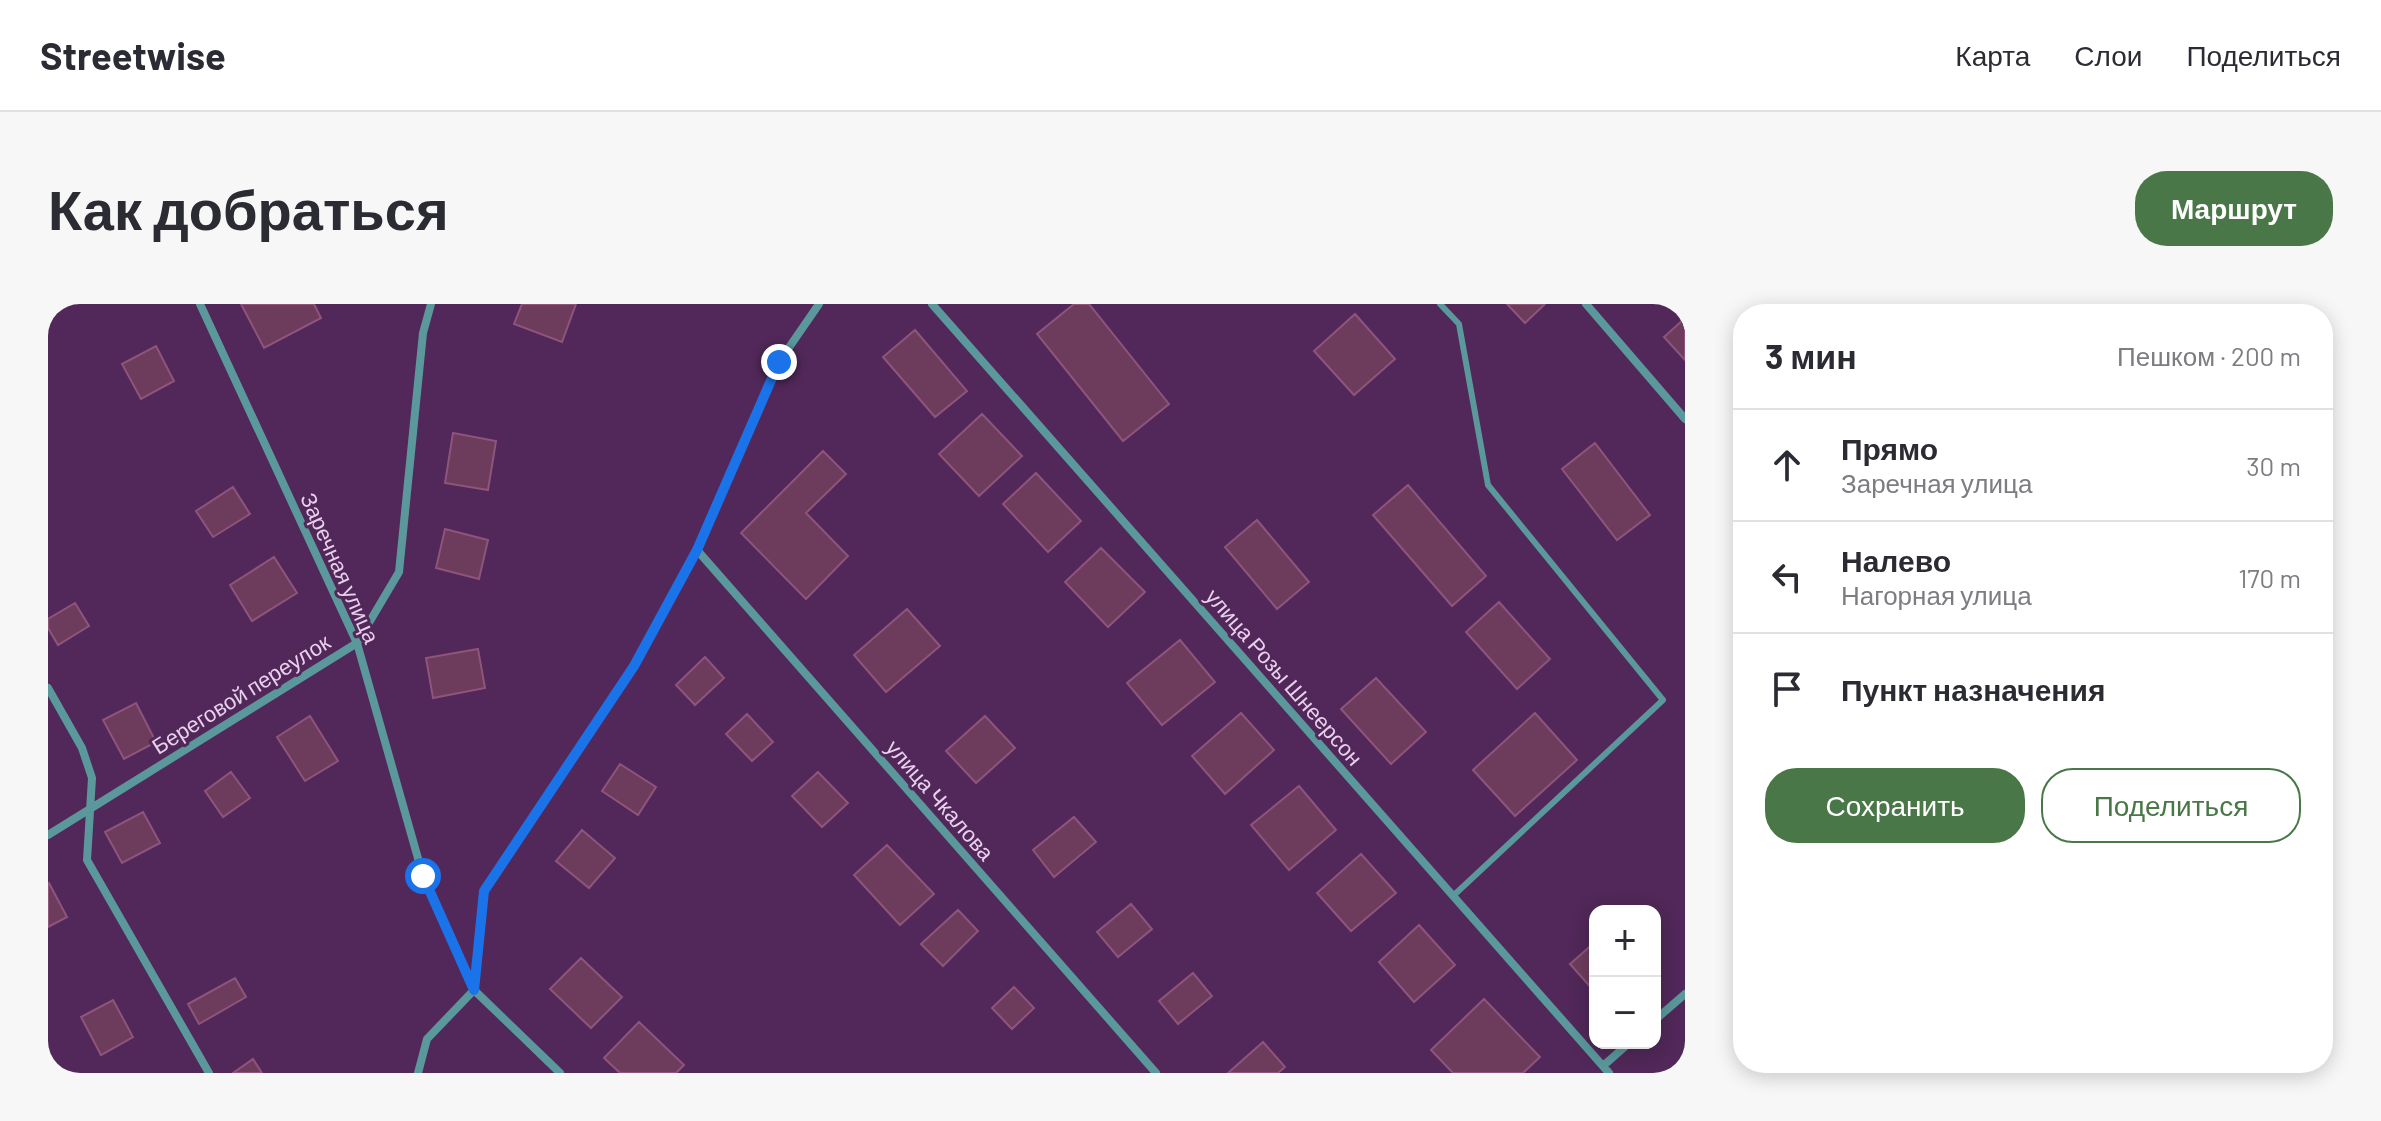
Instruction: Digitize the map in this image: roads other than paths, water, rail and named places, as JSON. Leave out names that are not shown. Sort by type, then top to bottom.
[{"type":"street","name":"Заречная улица","points":[[200,304],[357,643],[423,876],[474,990]]},
{"type":"street","name":"Береговой переулок","points":[[48,835],[357,643],[399,572],[423,333],[431,304]]},
{"type":"street","points":[[418,1073],[427,1039],[474,990],[484,891],[634,666],[697,550],[779,362],[819,304]]},
{"type":"street","name":"улица Розы Шнеерсон","points":[[932,304],[1606,1070]]},
{"type":"street","points":[[1586,304],[1685,419]]},
{"type":"street","name":"улица Чкалова","points":[[697,550],[1156,1073]]},
{"type":"street","points":[[48,688],[82,748],[92,778],[87,860],[209,1073]]},
{"type":"street","points":[[474,990],[560,1073]]},
{"type":"street","points":[[1661,1015],[1685,994]]},
{"type":"street","points":[[1606,1070],[1624,1049]]},
{"type":"lane","points":[[1440,304],[1459,324],[1488,485],[1663,700],[1453,896]]}]
